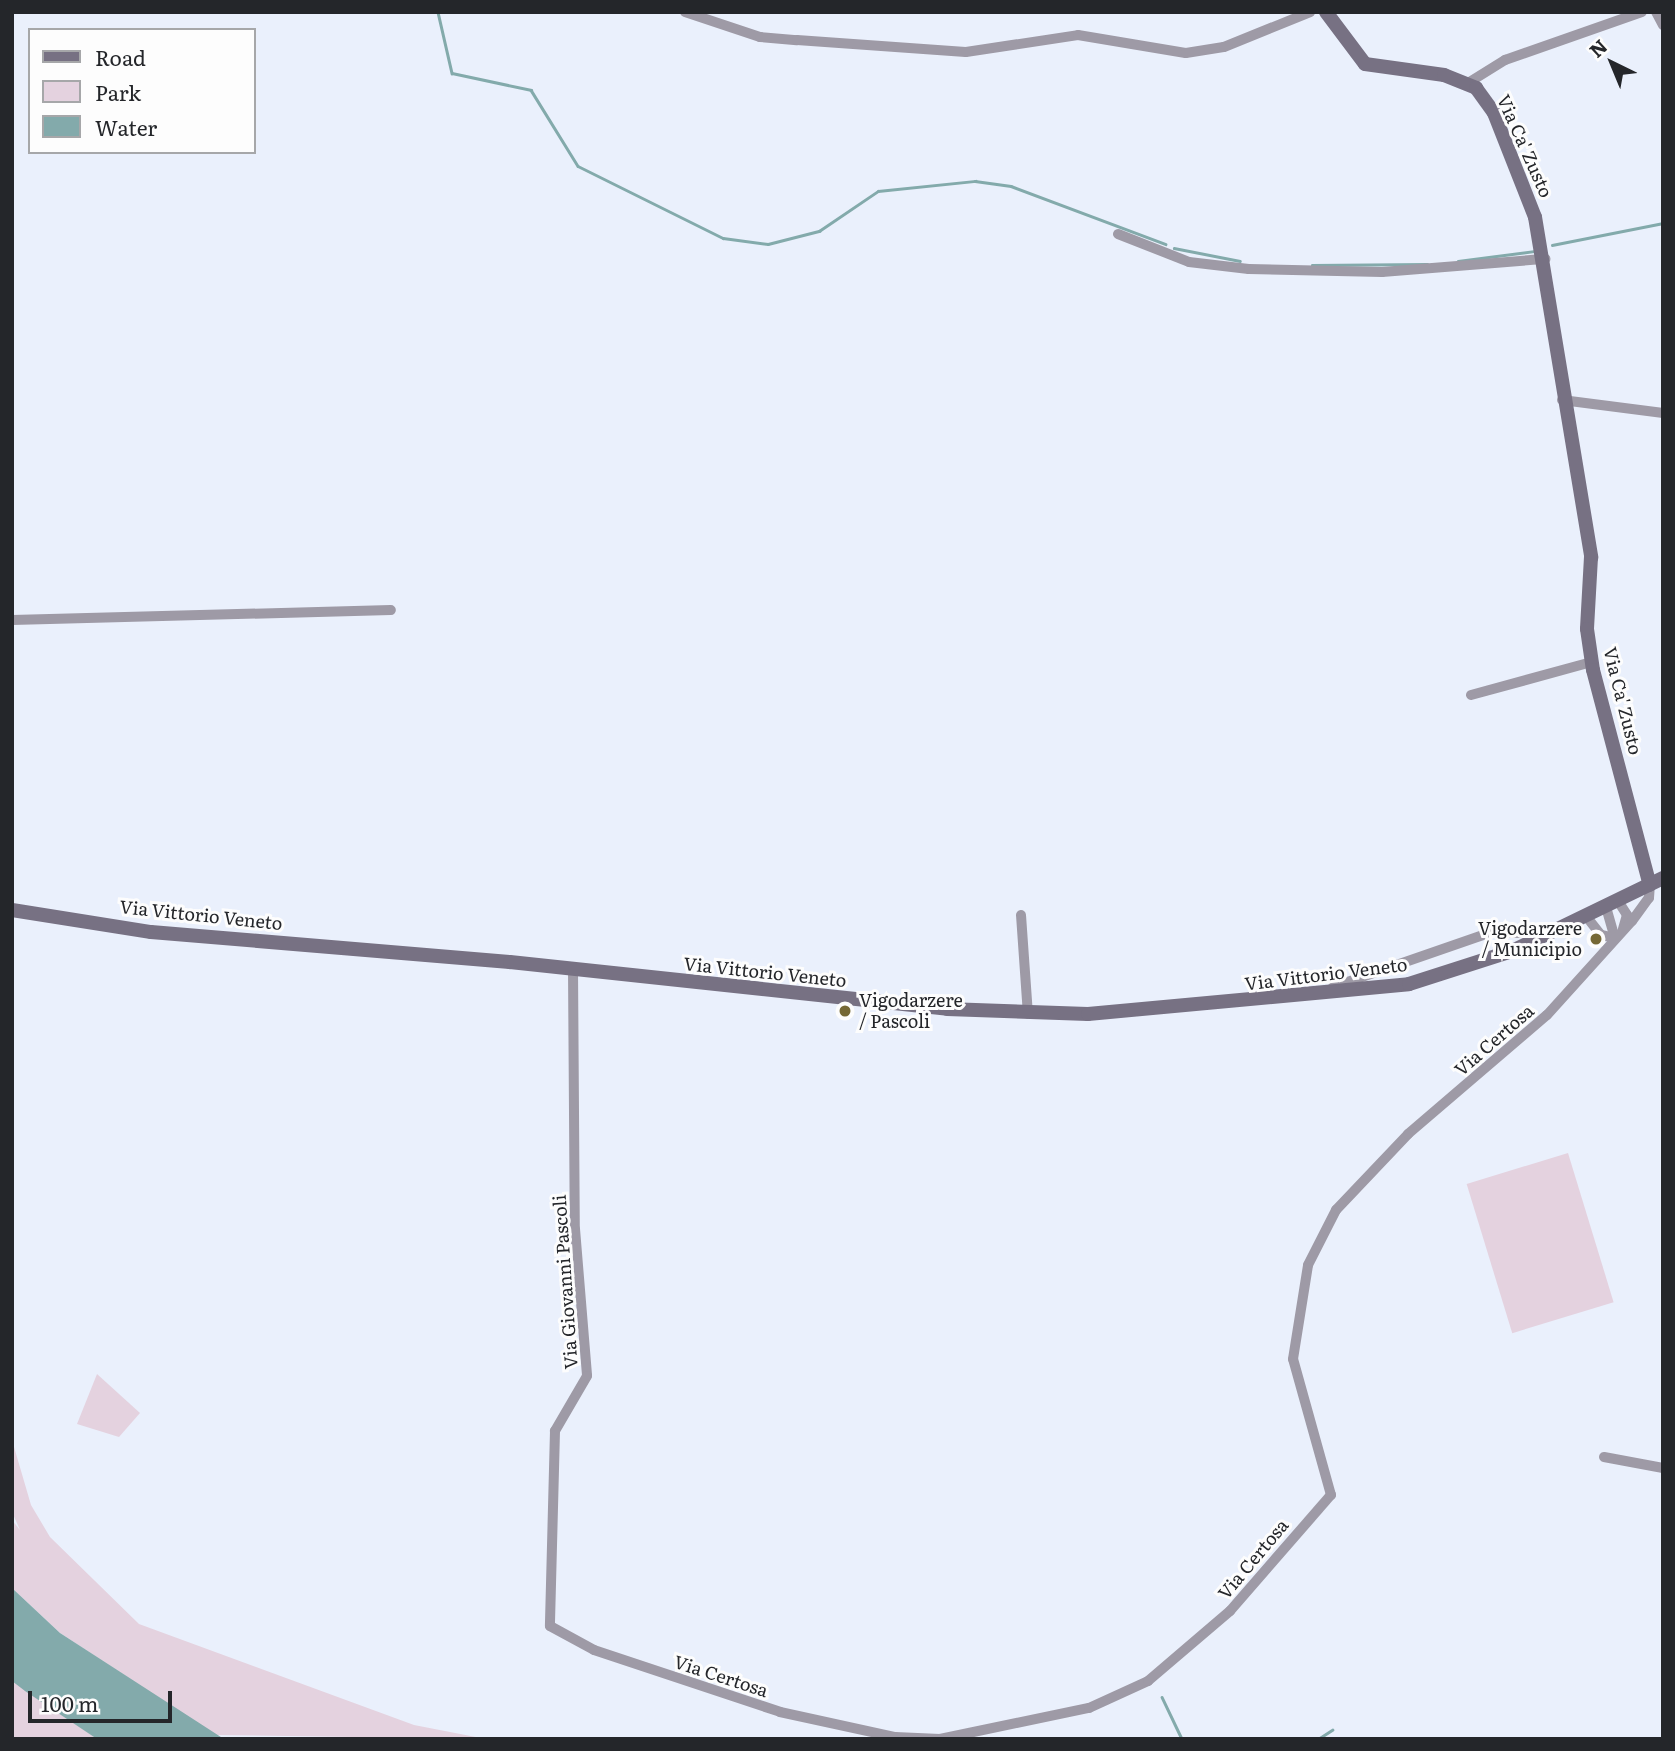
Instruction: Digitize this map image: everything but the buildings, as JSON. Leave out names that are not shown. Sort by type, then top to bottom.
[{"type":"main road","points":[[1326,12],[1365,64],[1468,83]]},
{"type":"main road","name":"Via Ca' Zusto","points":[[1468,83],[1494,113],[1545,259],[1562,400],[1591,557],[1592,662],[1657,882]]},
{"type":"main road","name":"Via Vittorio Veneto","points":[[12,910],[152,932],[573,969],[1028,1014],[1317,997],[1436,978],[1534,941],[1657,882]]},
{"type":"street","points":[[685,12],[760,37],[966,52],[1078,35],[1186,53],[1224,47],[1310,12]]},
{"type":"street","points":[[1468,83],[1505,60],[1642,12]]},
{"type":"street","points":[[1656,12],[1663,25]]},
{"type":"street","points":[[1118,234],[1189,262],[1249,269],[1382,272],[1545,259]]},
{"type":"street","points":[[1562,400],[1663,413]]},
{"type":"street","points":[[12,620],[391,610]]},
{"type":"street","points":[[1471,695],[1592,662]]},
{"type":"street","name":"Via Certosa","points":[[550,1626],[594,1650],[780,1712],[895,1737],[989,1733],[1089,1707],[1148,1681],[1230,1611],[1331,1494],[1293,1359],[1308,1265],[1336,1210],[1408,1134],[1547,1015],[1623,930],[1649,898],[1657,882]]},
{"type":"street","points":[[1612,904],[1627,915],[1623,930]]},
{"type":"street","points":[[1586,916],[1601,935],[1615,938],[1612,904]]},
{"type":"street","points":[[1021,915],[1028,1014]]},
{"type":"street","points":[[1317,997],[1471,937],[1515,931],[1534,941]]},
{"type":"street","name":"Via Giovanni Pascoli","points":[[550,1626],[555,1431],[587,1376],[575,1229],[573,969]]},
{"type":"street","points":[[1604,1457],[1663,1468]]},
{"type":"green space","points":[[1568,1153],[1614,1302],[1512,1333],[1467,1184]]},
{"type":"green space","points":[[97,1374],[140,1413],[119,1437],[77,1424]]},
{"type":"green space","points":[[12,1440],[31,1505],[50,1537],[139,1624],[414,1725],[486,1739],[216,1735],[60,1633],[12,1588],[12,1520],[20,1530],[12,1512]]},
{"type":"green space","points":[[12,1681],[57,1710],[97,1739],[12,1739]]},
{"type":"water","points":[[12,1588],[60,1633],[224,1739],[97,1739],[25,1691],[12,1681]]},
{"type":"waterway","points":[[438,12],[452,73],[531,90],[578,166],[723,238],[768,244],[819,231],[878,191],[975,181],[1011,186],[1165,244]]},
{"type":"waterway","points":[[1552,245],[1663,223]]},
{"type":"waterway","points":[[1174,248],[1240,261]]},
{"type":"waterway","points":[[1458,261],[1535,251]]},
{"type":"waterway","points":[[1312,265],[1427,264]]},
{"type":"waterway","points":[[1162,1697],[1182,1739]]},
{"type":"waterway","points":[[1318,1739],[1332,1730]]},
{"type":"place","name":"Vigodarzere / Municipio","points":[[1596,939]]},
{"type":"place","name":"Vigodarzere / Pascoli","points":[[845,1011]]}]
